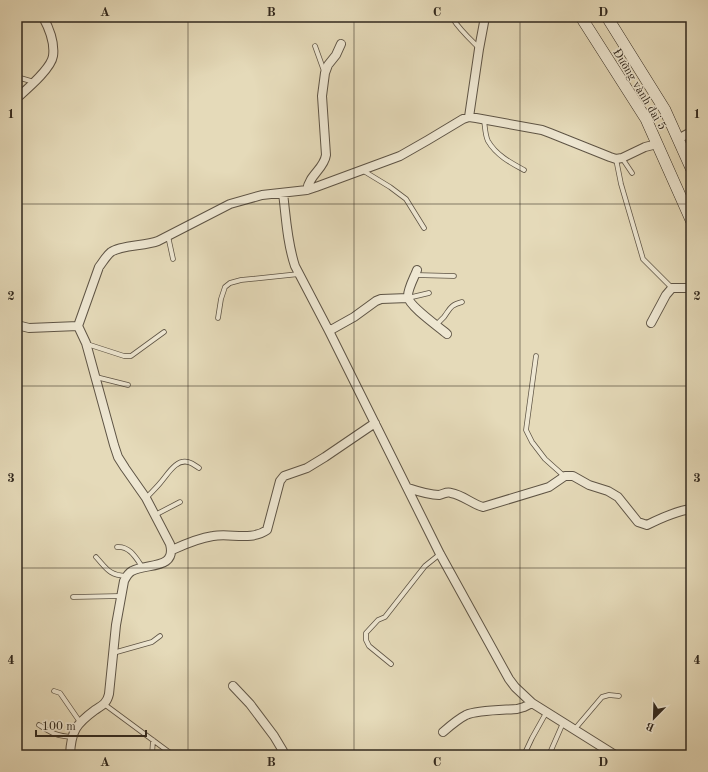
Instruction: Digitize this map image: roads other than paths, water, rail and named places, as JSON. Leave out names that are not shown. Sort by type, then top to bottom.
[{"type":"main road","name":"Đường vành đai 5","points":[[581,17],[646,119],[691,220]]},
{"type":"main road","name":"Đường vành đai 5","points":[[607,17],[665,110],[691,168]]},
{"type":"street","points":[[17,98],[49,66],[53,56],[52,40],[43,17]]},
{"type":"street","points":[[469,117],[485,17]]},
{"type":"street","points":[[306,190],[309,181],[325,160],[326,155],[322,96],[325,73],[328,64],[336,55],[341,44]]},
{"type":"street","points":[[70,755],[72,737],[75,729],[80,722],[104,704],[109,694],[116,625],[124,581],[132,571],[162,564],[168,560],[172,550],[146,498],[118,457],[86,343],[78,326],[99,267],[104,259],[111,252],[120,248],[151,244],[158,241],[230,204],[262,195],[306,190],[400,156],[462,119],[469,117],[542,130],[610,158],[619,158],[645,147],[657,144]]},
{"type":"street","points":[[678,139],[691,132]]},
{"type":"street","points":[[283,193],[295,266],[440,554],[509,679],[515,687],[532,703],[614,755]]},
{"type":"street","points":[[416,273],[408,292],[408,298],[415,308],[447,334]]},
{"type":"street","points":[[651,323],[666,295],[672,288],[691,288]]},
{"type":"street","points":[[329,331],[354,317],[376,301],[382,299],[408,298]]},
{"type":"street","points":[[17,325],[30,328],[78,326]]},
{"type":"street","points":[[172,550],[200,539],[214,536],[243,536],[262,534],[267,530],[280,481],[284,476],[307,468],[375,423]]},
{"type":"street","points":[[408,488],[426,493],[439,494],[449,492],[458,494],[476,505],[483,507],[549,487],[565,476],[573,476],[589,485],[608,490],[618,497],[638,522],[647,525],[663,517],[691,509]]},
{"type":"street","points":[[233,686],[255,710],[274,736],[284,755]]},
{"type":"street","points":[[443,732],[463,716],[468,714],[517,709],[532,703]]},
{"type":"lane","points":[[18,26],[21,17]]},
{"type":"lane","points":[[454,17],[453,19],[464,33],[479,48]]},
{"type":"lane","points":[[315,46],[325,73]]},
{"type":"lane","points":[[17,77],[34,82]]},
{"type":"lane","points":[[483,119],[487,140],[498,153],[508,161],[524,170]]},
{"type":"lane","points":[[619,158],[632,173]]},
{"type":"lane","points":[[619,158],[621,184],[643,259],[672,288]]},
{"type":"lane","points":[[362,170],[390,187],[406,199],[424,228]]},
{"type":"lane","points":[[168,236],[173,259]]},
{"type":"lane","points":[[416,273],[454,276]]},
{"type":"lane","points":[[218,318],[221,299],[226,287],[230,283],[241,280],[299,274]]},
{"type":"lane","points":[[408,298],[429,293]]},
{"type":"lane","points":[[436,325],[444,317],[450,307],[462,302]]},
{"type":"lane","points":[[86,343],[124,356],[131,356],[164,332]]},
{"type":"lane","points":[[536,356],[526,430],[532,442],[545,459],[565,476]]},
{"type":"lane","points":[[95,377],[128,386]]},
{"type":"lane","points":[[146,498],[174,466],[179,463],[188,462],[199,468]]},
{"type":"lane","points":[[155,516],[180,502]]},
{"type":"lane","points":[[117,548],[125,548],[133,552],[143,568]]},
{"type":"lane","points":[[391,664],[369,646],[366,640],[366,633],[378,620],[385,617],[425,566],[440,554]]},
{"type":"lane","points":[[96,557],[109,572],[118,576],[127,576]]},
{"type":"lane","points":[[73,597],[121,596]]},
{"type":"lane","points":[[113,653],[152,642],[160,636]]},
{"type":"lane","points":[[54,691],[60,693],[80,722]]},
{"type":"lane","points":[[574,730],[602,697],[609,695],[619,696]]},
{"type":"lane","points":[[104,704],[173,755]]},
{"type":"lane","points":[[524,755],[546,712]]},
{"type":"lane","points":[[549,755],[563,723]]},
{"type":"lane","points":[[39,724],[53,734],[72,737]]},
{"type":"lane","points":[[152,755],[153,740]]}]
